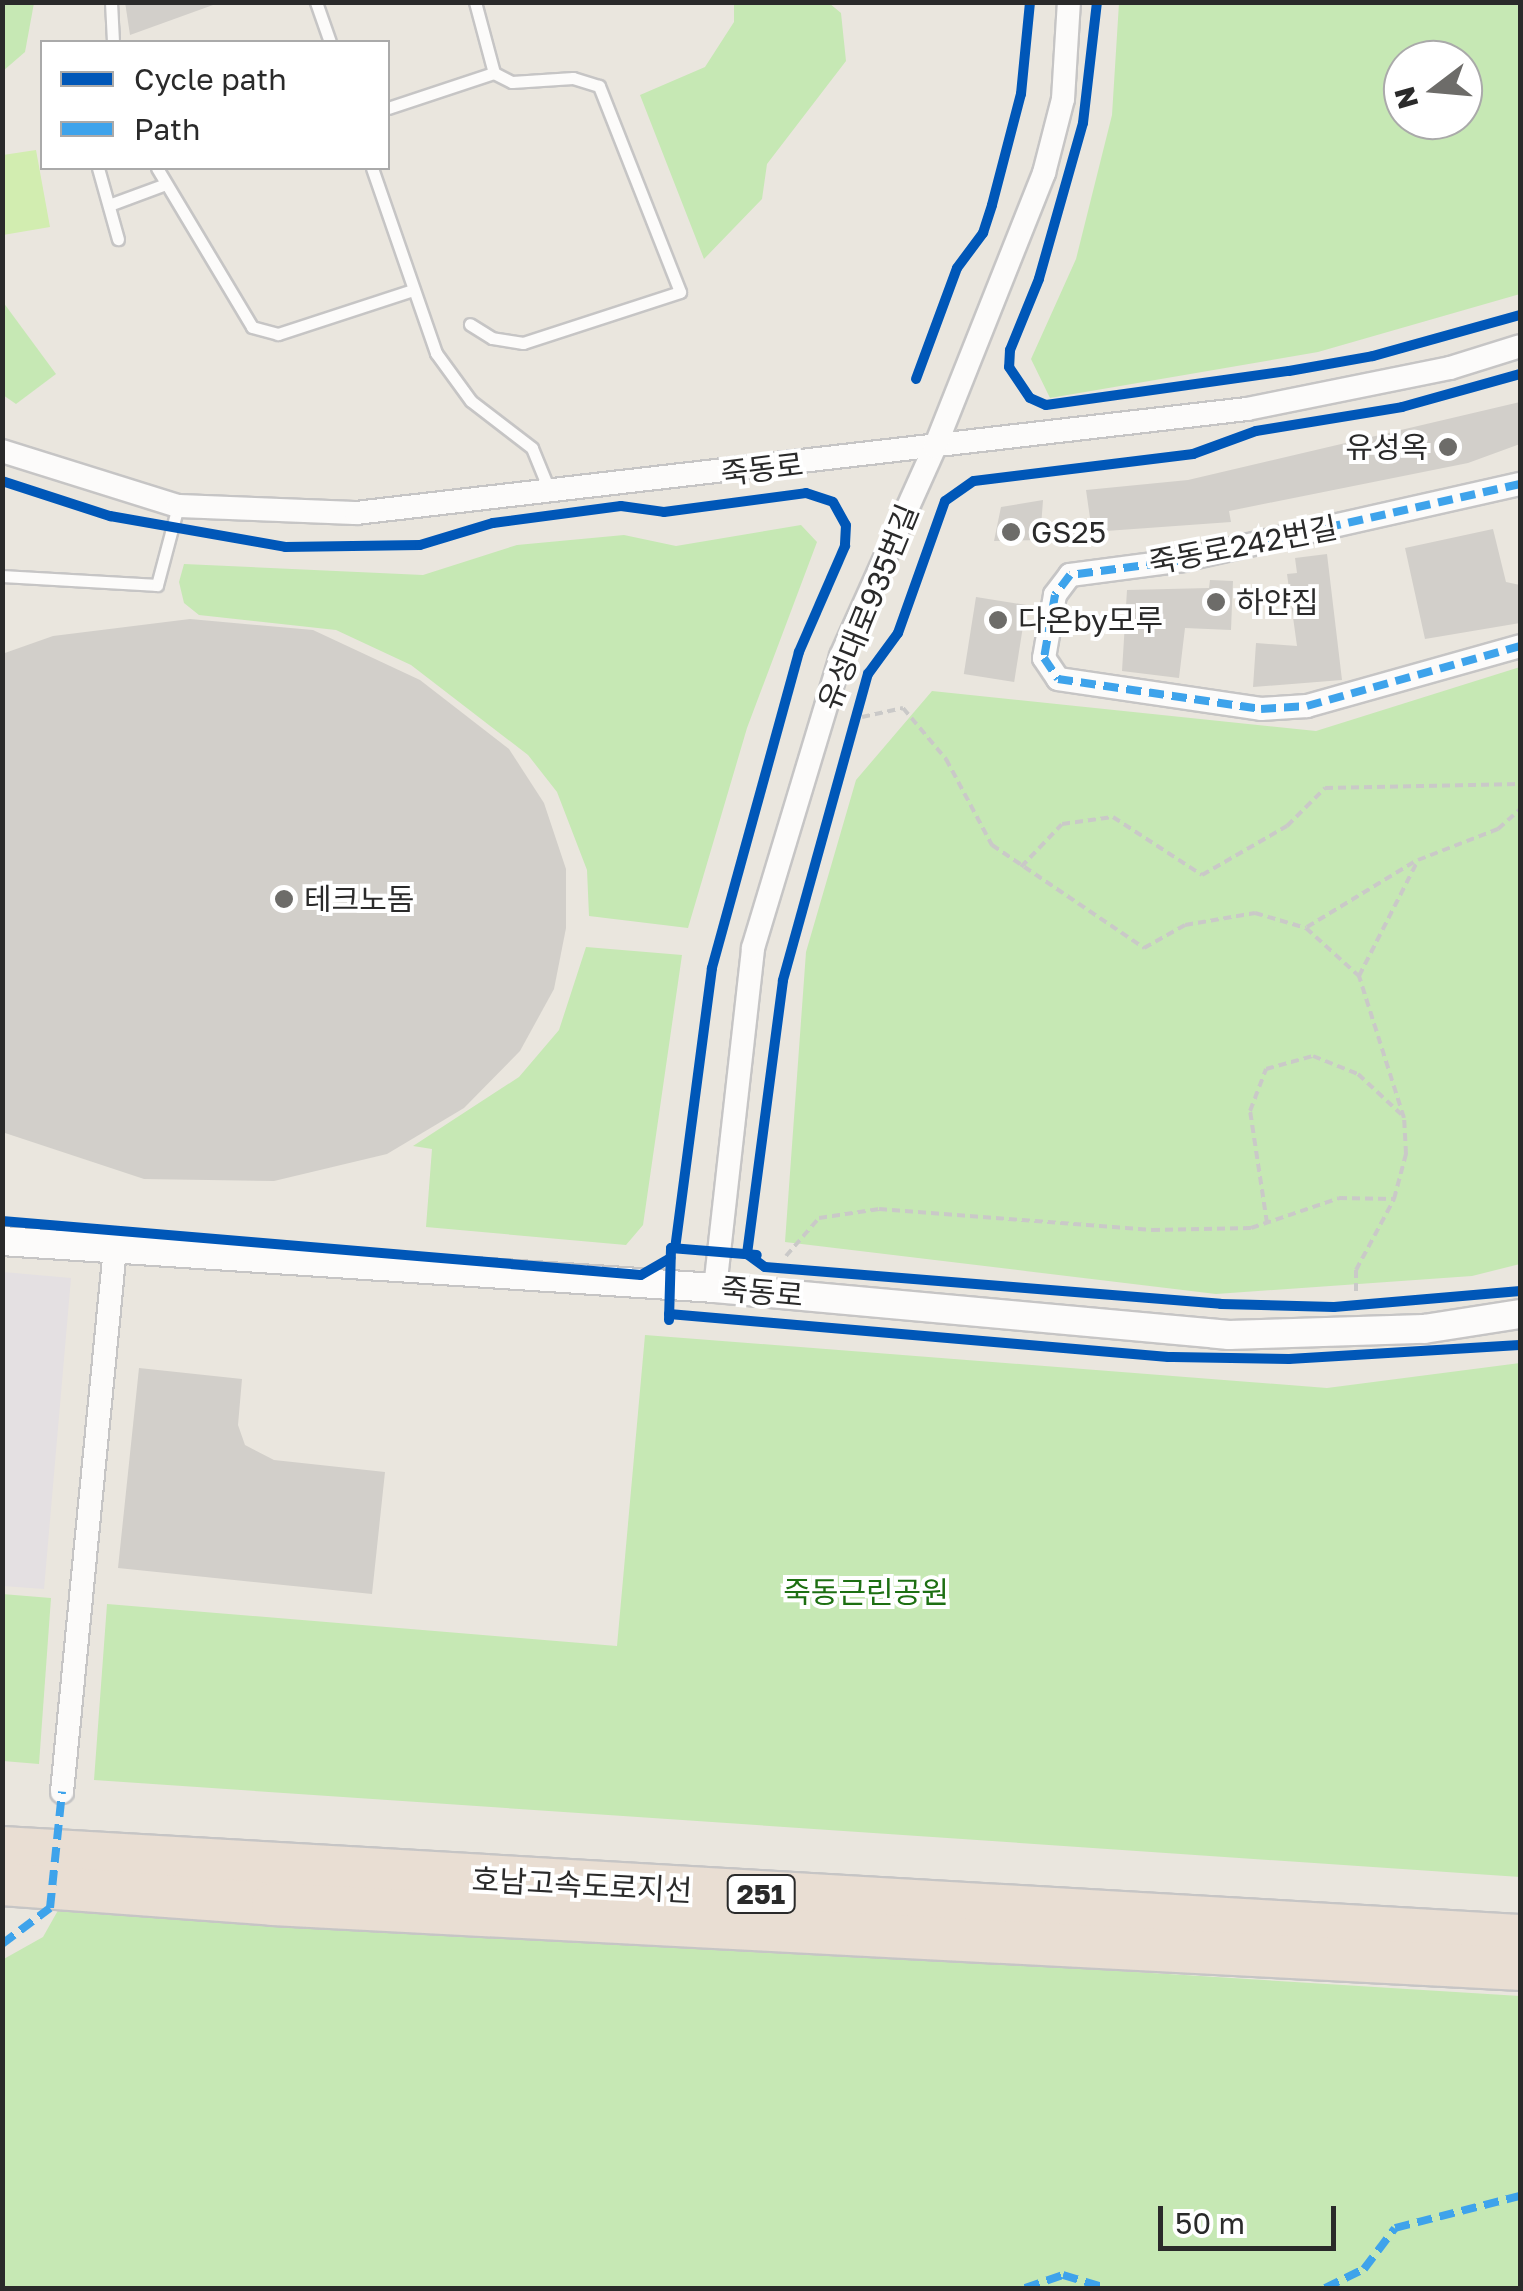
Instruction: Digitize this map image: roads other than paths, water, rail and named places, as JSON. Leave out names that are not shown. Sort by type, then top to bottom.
[{"type":"highway","name":"호남고속도로지선","points":[[2,1848],[1520,1936]]},
{"type":"highway","name":"호남고속도로지선","points":[[2,1884],[273,1904],[1520,1968]]},
{"type":"street","name":"유성대로935번길","points":[[716,1288],[752,948],[841,656],[936,447],[1044,173],[1062,99],[1069,2]]},
{"type":"street","name":"죽동로","points":[[2,452],[178,506],[356,512],[551,495],[1247,409],[1450,368],[1520,346]]},
{"type":"street","name":"죽동로242번길","points":[[1520,484],[1184,560],[1070,576],[1055,595],[1044,658],[1058,679],[1261,709],[1307,706],[1520,646]]},
{"type":"street","name":"죽동로","points":[[2,1241],[716,1288],[1229,1334],[1424,1329],[1520,1314]]},
{"type":"street","points":[[62,1792],[116,1249]]},
{"type":"lane","points":[[111,2],[113,40]]},
{"type":"lane","points":[[316,2],[329,40]]},
{"type":"lane","points":[[470,324],[492,338],[523,343],[680,292],[599,86],[573,78],[512,82],[494,72],[475,2]]},
{"type":"lane","points":[[390,107],[494,72]]},
{"type":"lane","points":[[99,170],[118,239]]},
{"type":"lane","points":[[158,170],[163,185],[252,327],[278,334],[412,290]]},
{"type":"lane","points":[[373,170],[436,353],[471,402],[532,448],[551,495]]},
{"type":"lane","points":[[109,205],[163,185]]},
{"type":"lane","points":[[2,576],[157,585],[178,506]]},
{"type":"place","name":"유성옥","points":[[1448,447]]},
{"type":"place","name":"GS25","points":[[1011,532]]},
{"type":"place","name":"하얀집","points":[[1216,602]]},
{"type":"place","name":"다온by모루","points":[[998,620]]},
{"type":"place","name":"테크노돔","points":[[284,899]]},
{"type":"park label","name":"죽동근린공원","points":[[866,1592]]}]
